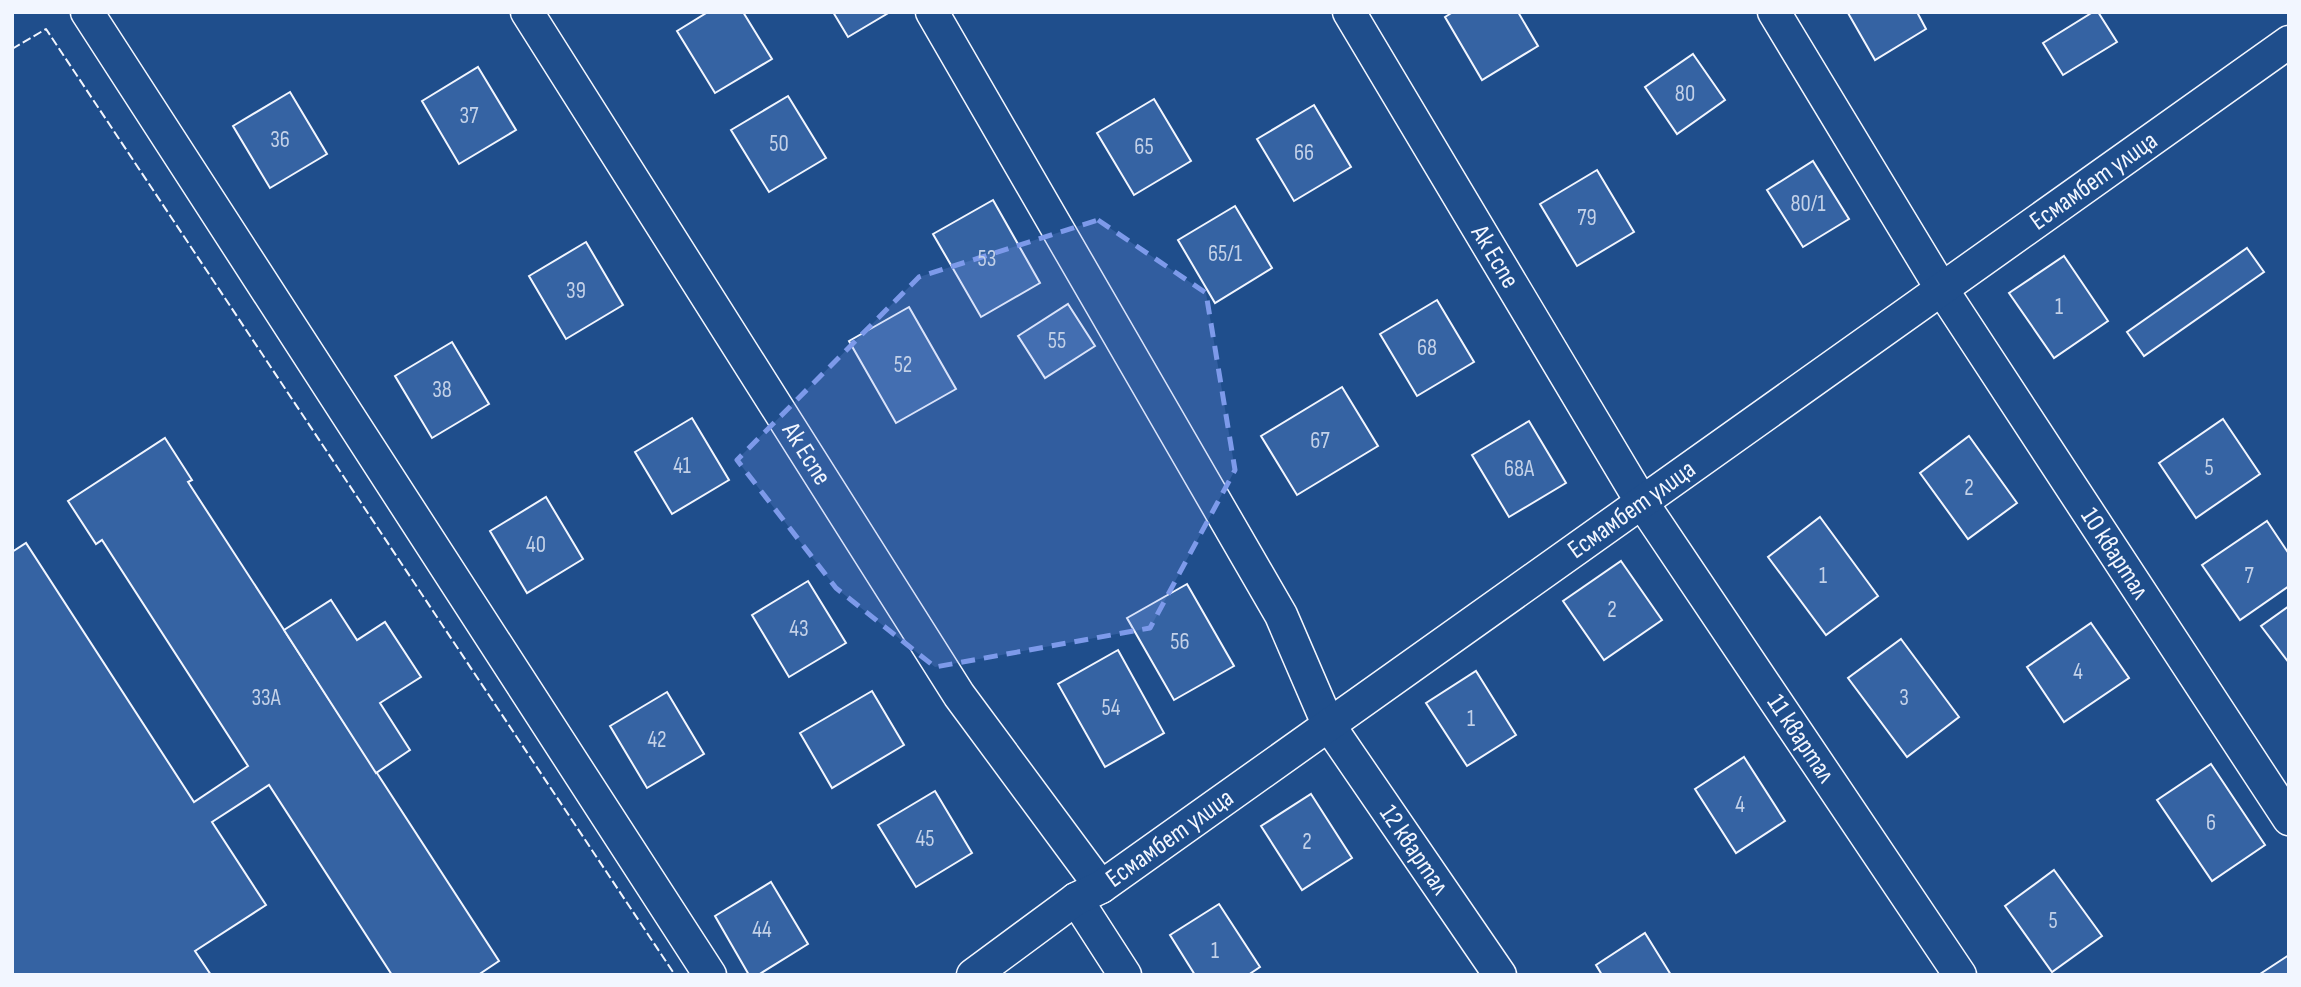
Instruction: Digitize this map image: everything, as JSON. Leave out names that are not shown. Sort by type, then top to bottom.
[{"type":"street","points":[[87,12],[710,975]]},
{"type":"street","name":"Ак Еспе","points":[[527,12],[1088,893],[1125,975]]},
{"type":"street","points":[[932,12],[1281,615],[1328,724]]},
{"type":"street","name":"Ак Еспе","points":[[1349,12],[1641,501]]},
{"type":"street","points":[[1774,12],[1941,288]]},
{"type":"street","name":"Есмамбет улица","points":[[973,975],[2289,42]]},
{"type":"street","name":"10 квартал","points":[[1941,288],[2289,819]]},
{"type":"street","name":"11 квартал","points":[[1641,501],[1960,975]]},
{"type":"street","name":"12 квартал","points":[[1328,724],[1500,975]]},
{"type":"highlighted area","points":[[1098,220],[1206,293],[1235,470],[1150,628],[935,667],[836,588],[737,460],[919,277]]},
{"type":"building","points":[[708,12],[743,12],[772,59],[715,93],[677,31]]},
{"type":"building","points":[[833,12],[890,12],[848,37]]},
{"type":"building","points":[[1453,12],[1518,12],[1538,46],[1482,80],[1445,17]]},
{"type":"building","points":[[1917,12],[1926,29],[1875,60],[1848,13]]},
{"type":"building","points":[[2093,12],[2098,12],[2117,42],[2063,75],[2043,43]]},
{"type":"building","points":[[1693,54],[1725,100],[1677,134],[1645,87]]},
{"type":"building","points":[[478,67],[516,130],[459,164],[422,101]]},
{"type":"building","points":[[290,92],[327,154],[270,188],[233,126]]},
{"type":"building","points":[[788,96],[826,158],[769,192],[731,130]]},
{"type":"building","points":[[1154,99],[1191,161],[1134,195],[1097,133]]},
{"type":"building","points":[[1314,105],[1351,167],[1294,201],[1257,139]]},
{"type":"building","points":[[1813,161],[1849,219],[1803,247],[1767,190]]},
{"type":"building","points":[[1597,170],[1634,232],[1577,266],[1540,204]]},
{"type":"building","points":[[993,200],[1040,283],[981,317],[933,234]]},
{"type":"building","points":[[1235,206],[1272,268],[1215,303],[1178,240]]},
{"type":"building","points":[[586,242],[623,305],[566,339],[529,276]]},
{"type":"building","points":[[2247,248],[2264,272],[2144,356],[2127,332]]},
{"type":"building","points":[[2064,256],[2108,321],[2054,358],[2009,293]]},
{"type":"building","points":[[1437,300],[1474,362],[1417,396],[1380,334]]},
{"type":"building","points":[[1068,304],[1095,346],[1045,378],[1018,336]]},
{"type":"building","points":[[909,307],[956,389],[896,423],[849,341]]},
{"type":"building","points":[[452,342],[489,404],[432,438],[395,376]]},
{"type":"building","points":[[1342,387],[1378,446],[1297,495],[1261,436]]},
{"type":"building","points":[[692,418],[729,480],[672,514],[635,452]]},
{"type":"building","points":[[2223,419],[2260,474],[2196,518],[2159,463]]},
{"type":"building","points":[[1529,421],[1566,483],[1509,517],[1472,455]]},
{"type":"building","points":[[1969,436],[2017,503],[1968,539],[1920,473]]},
{"type":"building","points":[[165,438],[192,480],[188,482],[499,961],[478,975],[392,975],[269,785],[212,822],[266,905],[195,951],[211,975],[12,975],[12,552],[26,543],[194,802],[248,766],[102,540],[96,544],[68,501]]},
{"type":"building","points":[[546,497],[583,559],[527,593],[490,531]]},
{"type":"building","points":[[1820,517],[1878,596],[1826,635],[1768,557]]},
{"type":"building","points":[[2267,521],[2289,554],[2289,586],[2240,620],[2202,565]]},
{"type":"building","points":[[1621,561],[1662,620],[1604,660],[1563,601]]},
{"type":"building","points":[[808,581],[846,643],[789,677],[752,615]]},
{"type":"building","points":[[1187,584],[1234,666],[1174,700],[1127,618]]},
{"type":"building","points":[[331,600],[357,640],[385,622],[421,677],[380,703],[410,750],[376,773],[284,630]]},
{"type":"building","points":[[2289,606],[2289,663],[2261,626]]},
{"type":"building","points":[[2091,623],[2129,678],[2064,722],[2027,667]]},
{"type":"building","points":[[1901,639],[1959,717],[1907,757],[1848,678]]},
{"type":"building","points":[[1118,650],[1164,733],[1105,767],[1058,684]]},
{"type":"building","points":[[1476,671],[1516,735],[1467,766],[1426,703]]},
{"type":"building","points":[[872,691],[904,745],[832,788],[800,733]]},
{"type":"building","points":[[667,692],[704,754],[647,788],[610,726]]},
{"type":"building","points":[[1744,757],[1785,821],[1736,853],[1695,789]]},
{"type":"building","points":[[2211,764],[2265,845],[2212,881],[2157,800]]},
{"type":"building","points":[[935,791],[972,853],[916,887],[878,825]]},
{"type":"building","points":[[1311,794],[1352,858],[1302,890],[1261,826]]},
{"type":"building","points":[[2054,870],[2102,936],[2052,972],[2005,906]]},
{"type":"building","points":[[771,882],[808,944],[758,975],[749,975],[715,916]]},
{"type":"building","points":[[1219,904],[1260,967],[1248,975],[1195,975],[1170,935]]},
{"type":"building","points":[[1645,933],[1671,975],[1602,975],[1596,965]]},
{"type":"building","points":[[2289,955],[2289,975],[2260,975],[2260,974]]},
{"type":"fence","points":[[12,49],[46,29],[675,975]]}]
